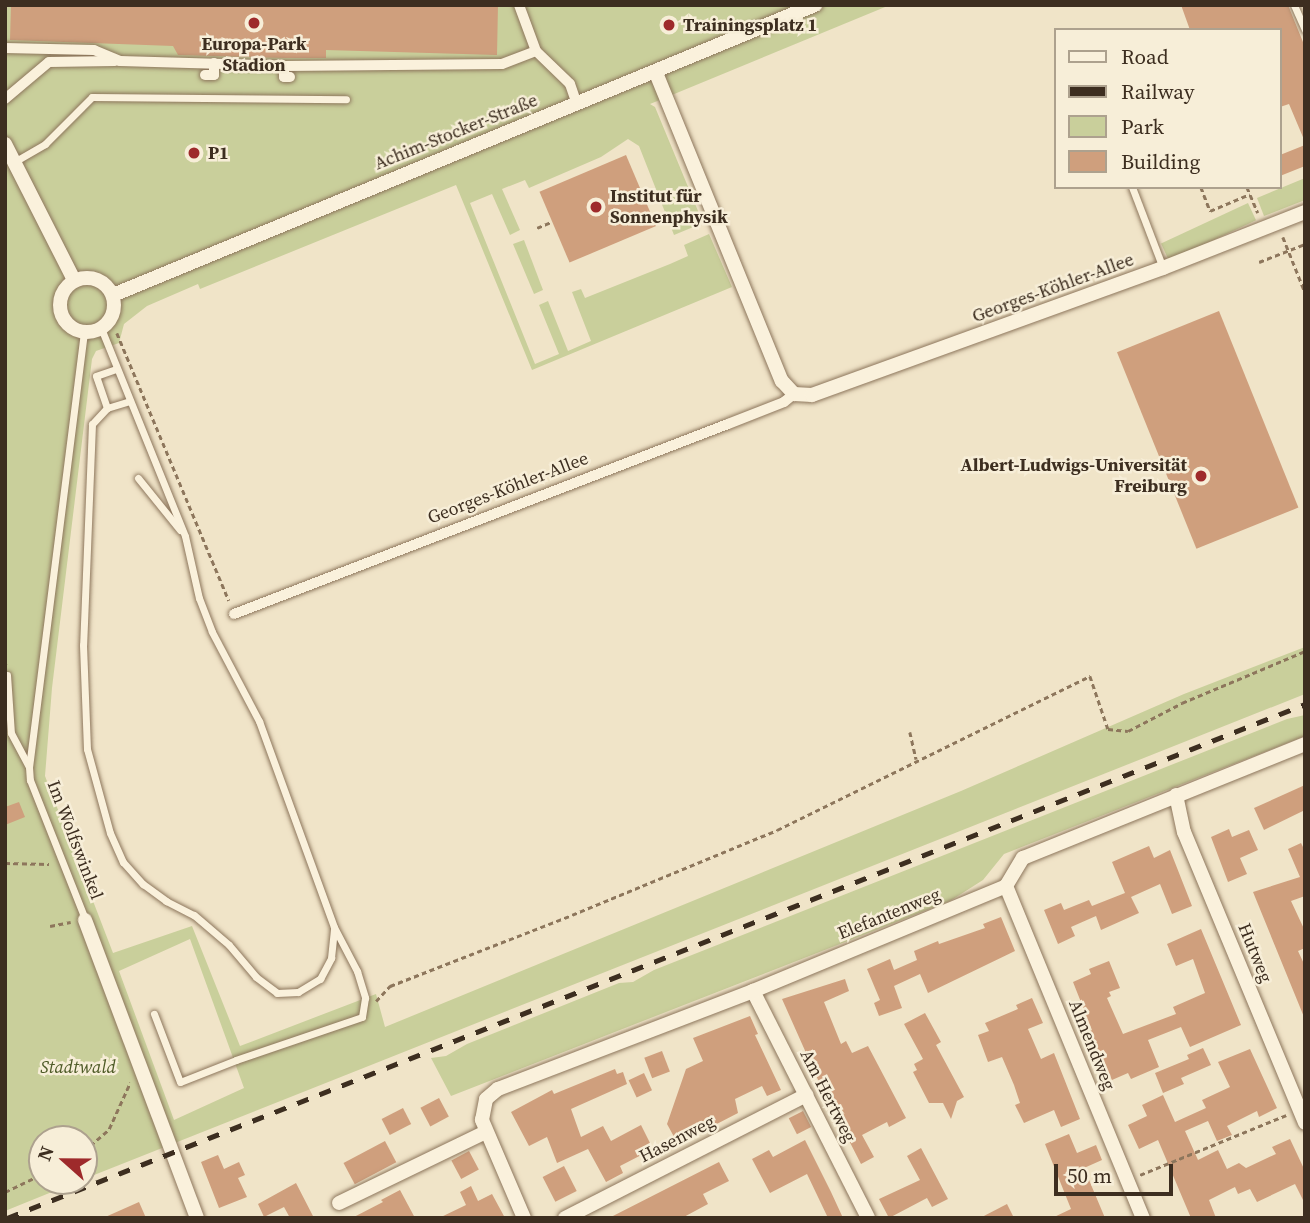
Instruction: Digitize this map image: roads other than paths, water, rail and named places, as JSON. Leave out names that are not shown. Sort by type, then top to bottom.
[{"type":"street","points":[[519,5],[536,51],[570,84],[577,104]]},
{"type":"street","name":"Achim-Stocker-Straße","points":[[113,295],[656,73],[815,5]]},
{"type":"street","points":[[5,48],[94,50],[120,61]]},
{"type":"street","points":[[5,99],[49,62],[120,61],[284,66],[502,64],[536,51]]},
{"type":"street","points":[[205,75],[214,75],[214,63]]},
{"type":"street","points":[[284,66],[284,77],[290,78]]},
{"type":"street","points":[[656,73],[782,381],[794,394]]},
{"type":"street","points":[[5,144],[74,280]]},
{"type":"street","name":"Georges-Köhler-Allee","points":[[234,614],[728,424],[784,402],[794,394],[812,395],[1163,268],[1305,212]]},
{"type":"street","points":[[85,277],[97,279],[107,285],[113,295],[113,314],[104,326],[84,332],[68,325],[60,310],[62,292],[74,280],[85,277]]},
{"type":"street","points":[[1006,886],[1023,858],[1305,744]]},
{"type":"street","name":"Hutweg","points":[[1176,795],[1184,832],[1302,1117]]},
{"type":"street","name":"Elefantenweg","points":[[486,1132],[482,1110],[486,1099],[498,1089],[753,991],[1006,886]]},
{"type":"street","name":"Almendweg","points":[[1006,886],[1143,1218]]},
{"type":"street","name":"Im Wolfswinkel","points":[[85,920],[197,1218]]},
{"type":"street","name":"Am Hertweg","points":[[753,991],[868,1218]]},
{"type":"street","name":"Hasenweg","points":[[565,1218],[806,1095]]},
{"type":"street","points":[[339,1203],[486,1132],[524,1218]]},
{"type":"lane","points":[[1294,5],[1305,30]]},
{"type":"lane","points":[[14,162],[45,144],[92,97],[346,99]]},
{"type":"lane","points":[[1133,189],[1163,268]]},
{"type":"lane","points":[[104,326],[116,369],[185,536],[199,598],[212,632],[259,721],[334,927],[357,971],[365,998],[362,1017],[180,1082],[154,1014]]},
{"type":"lane","name":"Im Wolfswinkel","points":[[84,332],[29,767],[30,780],[85,920]]},
{"type":"lane","points":[[107,408],[96,376],[116,369]]},
{"type":"lane","points":[[130,401],[107,408],[92,424],[83,645],[88,749],[110,833],[123,862],[143,884],[166,901],[194,915],[229,945],[256,977],[277,993],[298,992],[320,979],[331,958],[334,927]]},
{"type":"lane","points":[[138,478],[185,536]]},
{"type":"lane","points":[[7,675],[11,733],[29,767]]},
{"type":"railway","points":[[7,1218],[1305,704]]},
{"type":"place","name":"Europa-Park Stadion","points":[[254,23]]},
{"type":"place","name":"Trainingsplatz 1","points":[[669,25]]},
{"type":"place","name":"P1","points":[[194,153]]},
{"type":"place","name":"Institut für Sonnenphysik","points":[[596,207]]},
{"type":"place","name":"Albert-Ludwigs-Universität Freiburg","points":[[1201,476]]},
{"type":"park label","name":"Stadtwald","points":[[78,1067]]}]
